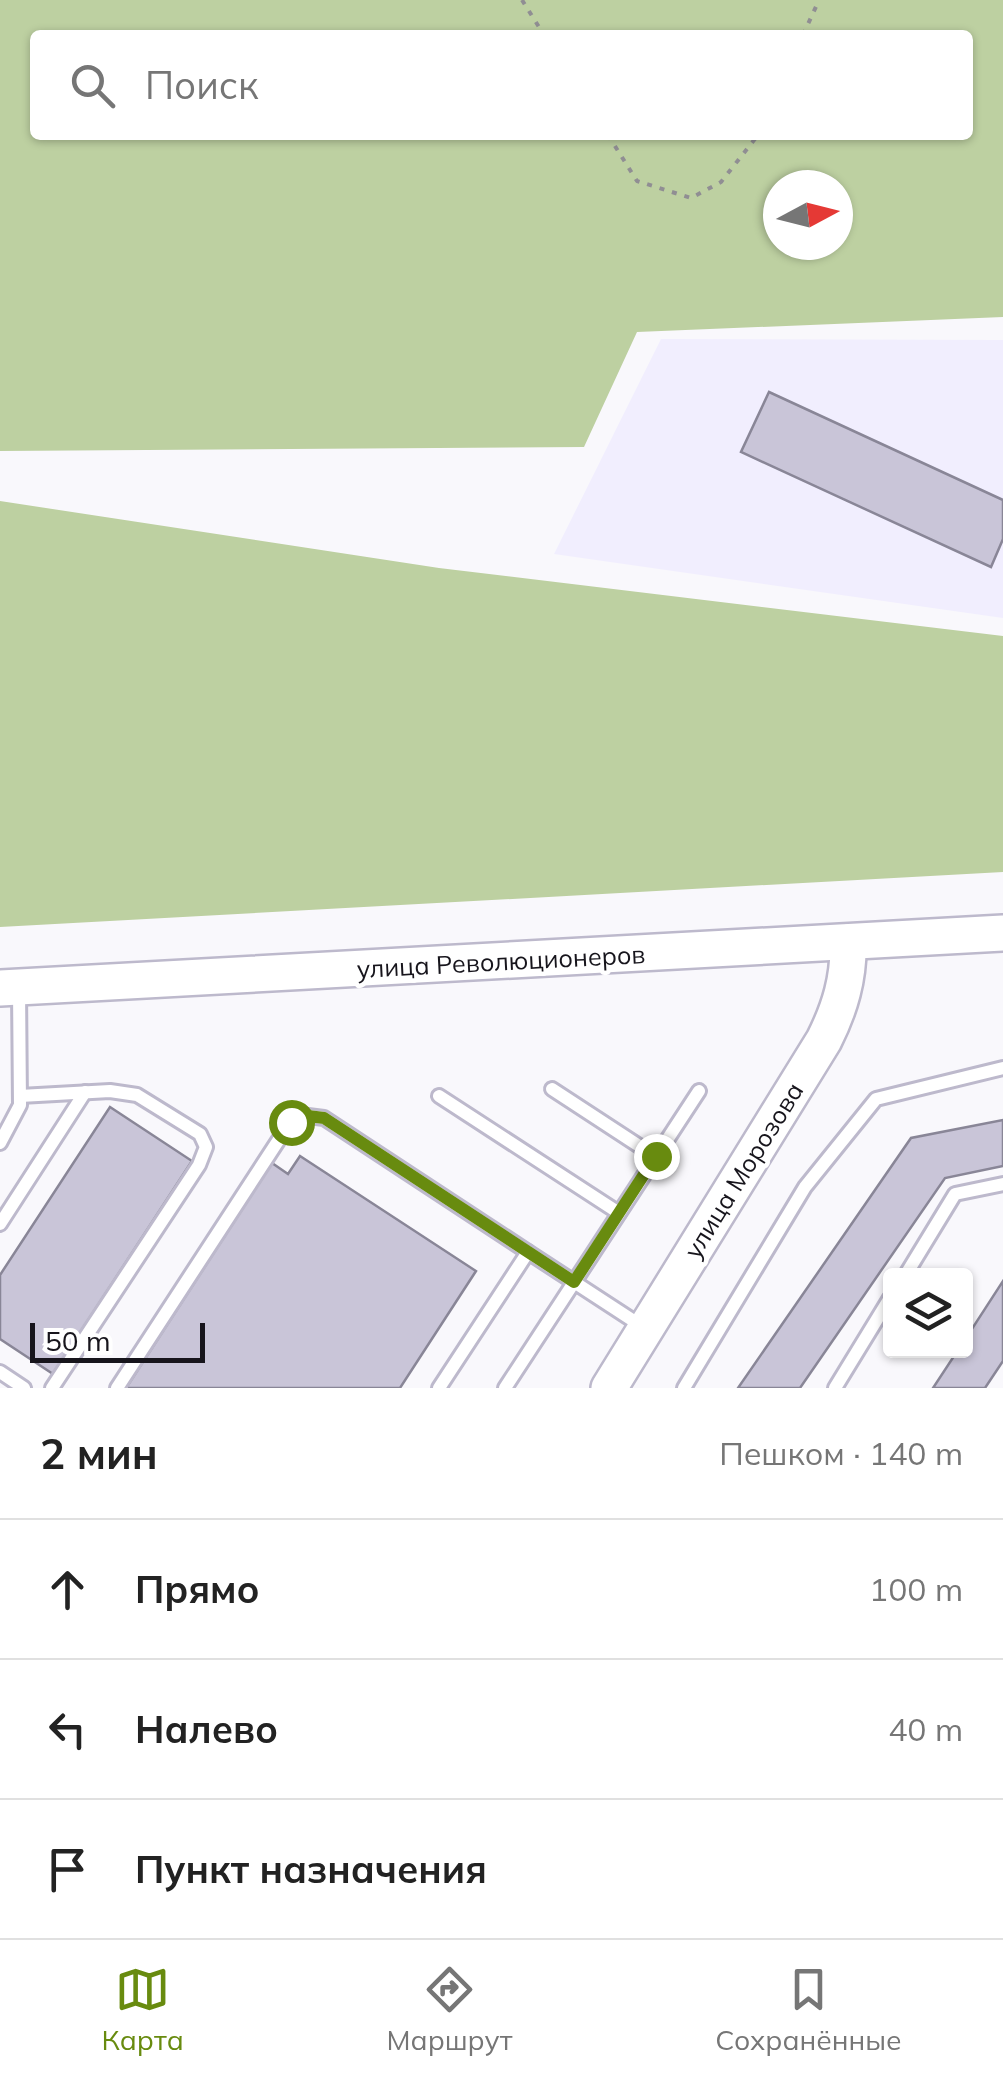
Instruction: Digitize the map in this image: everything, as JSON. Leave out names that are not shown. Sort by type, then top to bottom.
[{"type":"main road","name":"улица Революционеров","points":[[10,988],[1003,933]]},
{"type":"main road","name":"улица Морозова","points":[[608,1388],[824,1040],[845,989],[848,942]]},
{"type":"lane","points":[[0,1143],[16,1118],[20,1096],[10,988]]},
{"type":"lane","points":[[684,1388],[805,1187],[876,1099],[1003,1068]]},
{"type":"lane","points":[[552,1088],[656,1156]]},
{"type":"lane","points":[[505,1388],[699,1091]]},
{"type":"lane","points":[[0,1224],[86,1092]]},
{"type":"lane","points":[[20,1096],[126,1092],[148,1100],[200,1134],[206,1147],[200,1165],[52,1388]]},
{"type":"lane","points":[[439,1096],[618,1214]]},
{"type":"lane","points":[[118,1388],[291,1122],[300,1118],[324,1118],[645,1328]]},
{"type":"lane","points":[[910,1268],[955,1194],[1003,1184]]},
{"type":"lane","points":[[439,1388],[528,1252]]},
{"type":"lane","points":[[834,1388],[883,1309]]},
{"type":"lane","points":[[0,1372],[24,1388]]},
{"type":"path","points":[[522,0],[541,30]]},
{"type":"path","points":[[805,30],[819,0]]},
{"type":"path","points":[[611,140],[637,181],[691,198],[721,182],[754,140]]},
{"type":"shaded area","points":[[661,339],[1003,340],[1003,618],[554,554]]},
{"type":"green space","points":[[0,0],[1003,0],[1003,317],[637,332],[584,447],[0,451]]},
{"type":"green space","points":[[0,501],[439,568],[1003,636],[1003,872],[0,927]]},
{"type":"building","points":[[769,392],[1003,500],[1003,539],[991,567],[741,452]]},
{"type":"building","points":[[110,1107],[192,1161],[53,1374],[0,1339],[0,1275]]},
{"type":"building","points":[[1003,1120],[1003,1166],[945,1178],[800,1388],[738,1388],[911,1138]]},
{"type":"building","points":[[300,1156],[476,1271],[400,1388],[126,1388],[272,1163],[288,1174]]},
{"type":"building","points":[[1003,1281],[1003,1361],[985,1388],[933,1388],[953,1358],[973,1358],[973,1327]]},
{"type":"route","points":[[291,1122],[308,1116],[324,1118],[574,1282],[656,1156]]}]
